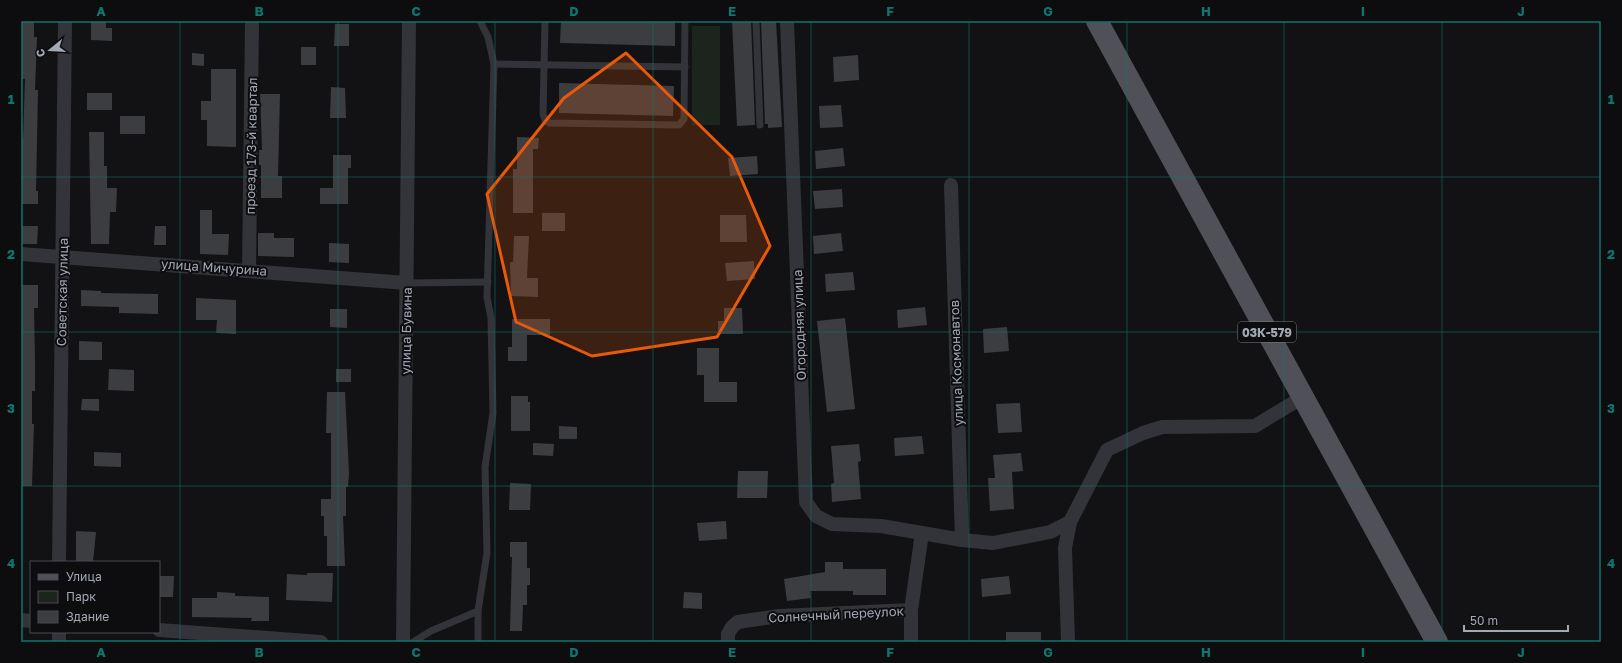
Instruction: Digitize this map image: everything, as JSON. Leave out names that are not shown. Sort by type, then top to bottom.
[{"type":"main road","name":"03К-579","points":[[1097,21],[1437,642]]},
{"type":"street","name":"Советская улица","points":[[59,561],[65,21]]},
{"type":"street","name":"проезд 173-й квартал","points":[[249,270],[252,21]]},
{"type":"street","name":"улица Бувина","points":[[403,642],[409,21]]},
{"type":"street","name":"Огородняя улица","points":[[787,21],[806,502],[816,516],[832,524],[881,526],[922,533]]},
{"type":"street","name":"улица Космонавтов","points":[[951,185],[962,540]]},
{"type":"street","name":"улица Мичурина","points":[[21,254],[407,283]]},
{"type":"street","points":[[1068,642],[1065,548],[1070,522],[1107,450],[1143,433],[1162,427],[1255,426],[1303,397]]},
{"type":"street","points":[[922,533],[962,540],[994,543],[1022,539],[1050,532],[1070,522]]},
{"type":"street","name":"Солнечный переулок","points":[[728,638],[732,627],[738,622],[778,616],[911,610],[922,533]]},
{"type":"street","points":[[911,610],[911,642]]},
{"type":"street","points":[[160,630],[321,642]]},
{"type":"lane","points":[[478,642],[478,611],[487,553],[486,467],[493,414],[491,318],[487,297],[494,64],[488,37],[480,21]]},
{"type":"lane","points":[[545,21],[543,114],[545,120],[549,123],[679,125],[684,119],[685,21]]},
{"type":"lane","points":[[756,21],[760,125]]},
{"type":"lane","points":[[494,64],[685,68]]},
{"type":"lane","points":[[407,283],[488,282]]},
{"type":"lane","points":[[413,642],[431,630],[478,611]]},
{"type":"highlighted area","points":[[626,53],[732,157],[770,246],[717,337],[592,356],[516,322],[487,194],[564,98]]},
{"type":"green space","points":[[692,26],[720,26],[720,125],[692,125]]},
{"type":"building","points":[[21,21],[34,21],[34,37],[37,37],[35,90],[38,90],[36,191],[38,191],[38,204],[21,204],[21,139],[23,139],[25,79],[21,79]]},
{"type":"building","points":[[91,21],[106,21],[106,28],[112,28],[112,41],[91,40]]},
{"type":"building","points":[[561,21],[675,21],[675,46],[560,43]]},
{"type":"building","points":[[732,21],[751,21],[755,125],[737,126]]},
{"type":"building","points":[[761,21],[776,21],[782,127],[768,128],[768,124],[765,124]]},
{"type":"building","points":[[335,24],[349,24],[349,46],[334,46]]},
{"type":"building","points":[[301,47],[316,47],[316,65],[301,65]]},
{"type":"building","points":[[192,53],[204,54],[204,66],[192,65]]},
{"type":"building","points":[[858,55],[859,80],[834,82],[833,57]]},
{"type":"building","points":[[211,69],[236,69],[236,147],[207,146],[207,120],[201,120],[201,101],[211,101]]},
{"type":"building","points":[[559,83],[674,86],[673,116],[559,113]]},
{"type":"building","points":[[331,87],[345,88],[346,118],[330,118]]},
{"type":"building","points":[[87,93],[112,93],[112,110],[87,110]]},
{"type":"building","points":[[260,94],[280,94],[278,176],[282,176],[282,198],[261,198],[261,165],[259,165],[259,150],[262,150]]},
{"type":"building","points":[[841,105],[843,127],[820,128],[819,106]]},
{"type":"building","points":[[120,116],[145,116],[145,134],[120,134]]},
{"type":"building","points":[[89,132],[104,132],[104,166],[107,166],[107,188],[117,188],[116,212],[110,212],[109,244],[91,244]]},
{"type":"building","points":[[517,137],[539,138],[538,149],[533,149],[533,213],[513,213],[513,169],[517,169]]},
{"type":"building","points":[[843,148],[845,166],[816,169],[815,151]]},
{"type":"building","points":[[333,155],[351,155],[351,168],[348,168],[348,204],[320,204],[320,188],[333,188]]},
{"type":"building","points":[[757,156],[758,174],[730,176],[728,158]]},
{"type":"building","points":[[842,189],[843,207],[815,209],[813,191]]},
{"type":"building","points":[[200,210],[212,210],[212,234],[229,234],[228,255],[200,254]]},
{"type":"building","points":[[542,213],[565,213],[565,231],[542,231]]},
{"type":"building","points":[[720,215],[746,215],[747,242],[720,242]]},
{"type":"building","points":[[21,226],[38,226],[37,244],[21,244]]},
{"type":"building","points":[[155,226],[166,226],[166,245],[154,245]]},
{"type":"building","points":[[258,233],[274,233],[274,238],[294,238],[294,257],[258,256]]},
{"type":"building","points":[[841,233],[843,251],[814,254],[813,236]]},
{"type":"building","points":[[514,236],[529,236],[527,278],[538,278],[538,297],[511,296],[510,262],[513,262]]},
{"type":"building","points":[[329,243],[349,244],[349,263],[329,262]]},
{"type":"building","points":[[754,261],[755,279],[727,281],[725,263]]},
{"type":"building","points":[[853,272],[855,290],[826,292],[825,274]]},
{"type":"building","points":[[21,285],[38,285],[38,308],[34,308],[35,391],[32,391],[32,424],[34,424],[32,486],[21,486]]},
{"type":"building","points":[[81,290],[101,291],[101,293],[158,294],[158,314],[119,313],[119,307],[81,306]]},
{"type":"building","points":[[196,298],[236,300],[236,334],[216,333],[217,320],[196,320]]},
{"type":"building","points":[[925,307],[927,325],[898,328],[897,310]]},
{"type":"building","points":[[724,308],[742,308],[743,334],[718,334],[718,321],[724,321]]},
{"type":"building","points":[[330,309],[347,309],[347,328],[330,327]]},
{"type":"building","points":[[845,318],[855,409],[827,412],[817,321]]},
{"type":"building","points":[[512,319],[550,319],[550,335],[527,335],[527,361],[508,361],[508,347],[512,347]]},
{"type":"building","points":[[1007,327],[1009,351],[984,353],[983,329]]},
{"type":"building","points":[[79,341],[102,342],[102,360],[79,360]]},
{"type":"building","points":[[697,348],[719,348],[719,382],[737,382],[737,402],[704,402],[704,375],[697,375]]},
{"type":"building","points":[[109,369],[134,370],[134,391],[108,390]]},
{"type":"building","points":[[336,369],[351,369],[351,382],[336,382]]},
{"type":"building","points":[[327,392],[345,392],[349,473],[348,487],[346,487],[346,516],[343,516],[345,566],[327,566],[327,536],[324,536],[324,516],[321,516],[321,499],[331,499],[331,433],[326,433]]},
{"type":"building","points":[[511,396],[528,396],[528,402],[530,402],[530,431],[511,431]]},
{"type":"building","points":[[82,399],[99,399],[99,411],[81,410]]},
{"type":"building","points":[[1020,403],[1022,432],[998,433],[996,404]]},
{"type":"building","points":[[559,426],[577,427],[577,439],[559,439]]},
{"type":"building","points":[[922,436],[924,454],[895,456],[894,438]]},
{"type":"building","points":[[533,443],[554,444],[553,456],[533,455]]},
{"type":"building","points":[[859,444],[861,461],[858,462],[861,499],[832,502],[831,484],[834,483],[831,446]]},
{"type":"building","points":[[94,452],[121,453],[121,467],[94,466]]},
{"type":"building","points":[[1021,453],[1023,471],[1012,472],[1014,509],[990,511],[988,478],[995,478],[993,455]]},
{"type":"building","points":[[738,471],[768,471],[767,498],[737,498]]},
{"type":"building","points":[[510,483],[531,484],[530,510],[509,510]]},
{"type":"building","points":[[726,521],[727,539],[699,541],[697,523]]},
{"type":"building","points":[[76,531],[96,532],[93,561],[76,561]]},
{"type":"building","points":[[510,542],[527,542],[527,568],[530,568],[530,585],[527,585],[527,605],[523,605],[522,631],[510,631],[512,557],[510,557]]},
{"type":"building","points":[[825,562],[843,562],[843,569],[886,569],[886,595],[853,595],[853,591],[810,591],[811,598],[787,601],[784,579],[825,572]]},
{"type":"building","points":[[307,573],[333,573],[332,602],[286,600],[287,574],[307,575]]},
{"type":"building","points":[[160,576],[174,576],[173,597],[160,597]]},
{"type":"building","points":[[1009,576],[1011,594],[982,597],[981,579]]},
{"type":"building","points":[[217,592],[235,593],[235,596],[269,597],[269,621],[251,621],[252,618],[192,617],[192,598],[217,598]]},
{"type":"building","points":[[684,592],[702,593],[702,609],[683,608]]},
{"type":"building","points":[[1006,632],[1041,632],[1041,642],[1006,642]]}]
